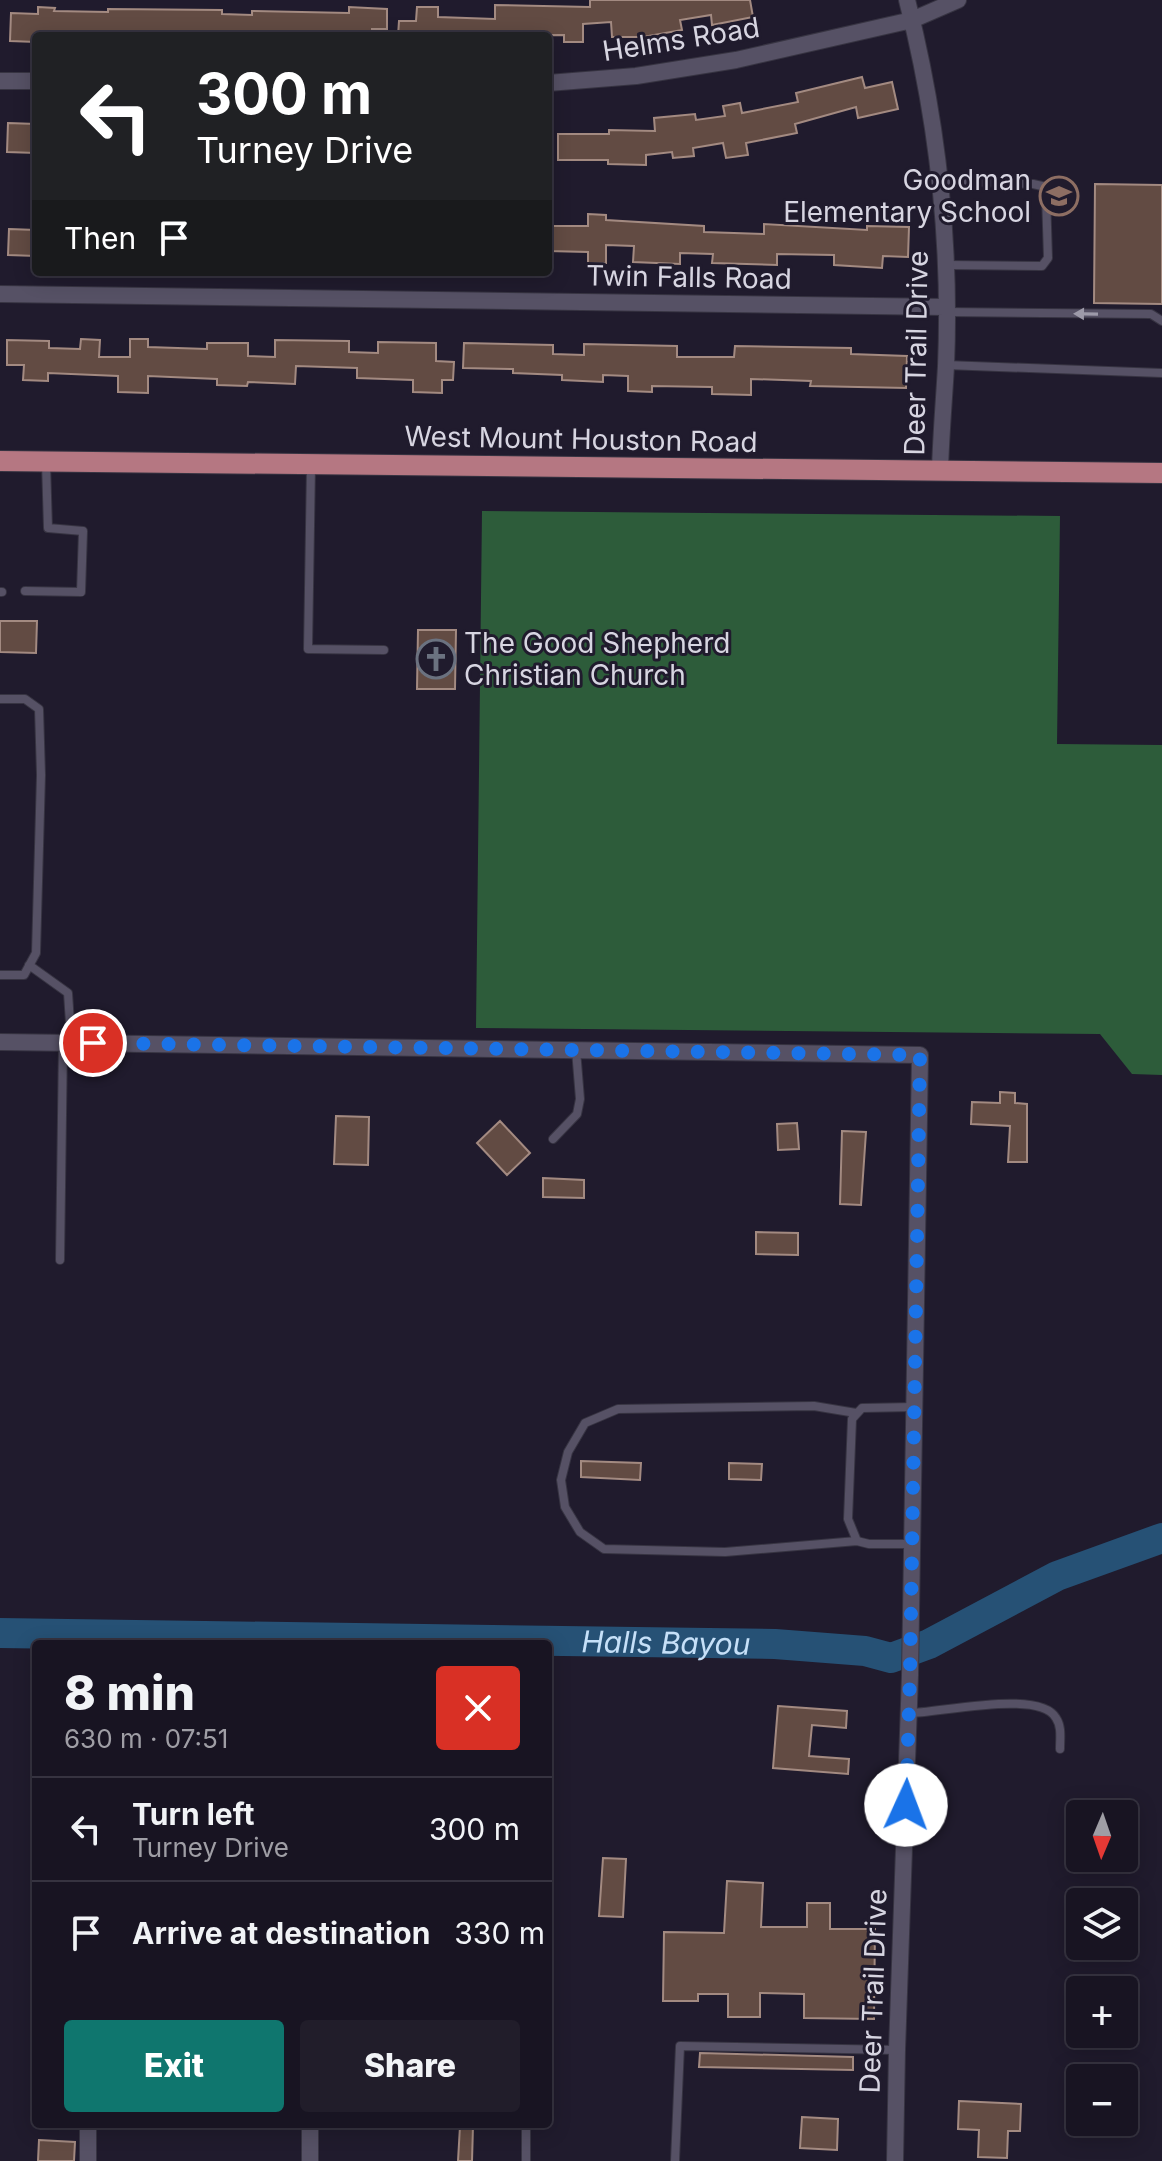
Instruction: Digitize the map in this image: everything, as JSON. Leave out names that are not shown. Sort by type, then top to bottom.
[{"type":"main road","name":"West Mount Houston Road","points":[[0,461],[1162,473]]},
{"type":"street","name":"Deer Trail Drive","points":[[907,0],[931,116],[945,265],[946,365],[940,470]]},
{"type":"street","name":"Helms Road","points":[[552,83],[636,76],[736,60],[912,20],[958,0]]},
{"type":"street","points":[[0,81],[32,81]]},
{"type":"street","name":"Twin Falls Road","points":[[0,294],[945,310]]},
{"type":"street","points":[[0,1042],[576,1049]]},
{"type":"street","name":"Deer Trail Drive","points":[[576,1049],[920,1055],[910,1675],[895,2161]]},
{"type":"street","points":[[88,2128],[88,2161]]},
{"type":"street","points":[[310,2128],[310,2161]]},
{"type":"lane","points":[[939,181],[1033,184],[1042,186],[1046,195],[1048,258],[1042,266],[945,265]]},
{"type":"lane","points":[[945,310],[1151,314],[1162,321]]},
{"type":"lane","points":[[946,365],[1162,373]]},
{"type":"lane","points":[[25,591],[81,592],[83,531],[48,528],[46,462]]},
{"type":"lane","points":[[311,464],[308,649],[384,650]]},
{"type":"lane","points":[[0,699],[25,699],[39,709],[41,775],[36,953],[24,975],[0,975]]},
{"type":"lane","points":[[29,965],[68,993],[70,1023],[63,1043],[60,1260]]},
{"type":"lane","points":[[553,1139],[577,1114],[580,1099],[576,1049]]},
{"type":"lane","points":[[856,1413],[814,1406],[618,1409],[585,1423],[568,1452],[561,1480],[565,1507],[580,1532],[604,1549],[725,1552],[857,1541],[911,1544]]},
{"type":"lane","points":[[857,1541],[851,1533],[848,1519],[850,1427],[856,1413],[862,1408],[914,1407]]},
{"type":"lane","points":[[909,1713],[931,1713],[998,1702],[1047,1709],[1055,1715],[1060,1727],[1060,1749]]},
{"type":"lane","points":[[675,2161],[680,2046],[897,2050]]},
{"type":"lane","points":[[526,2128],[526,2161]]},
{"type":"green space","points":[[482,511],[1060,516],[1057,744],[1162,745],[1162,1075],[1132,1074],[1100,1034],[476,1028]]},
{"type":"building","points":[[590,0],[750,0],[753,17],[712,25],[711,15],[680,20],[682,30],[643,37],[612,37],[611,22],[583,24],[583,42],[564,42],[564,35],[552,35],[552,32],[398,32],[399,21],[416,21],[417,7],[438,7],[438,17],[495,19],[495,5],[590,7]]},
{"type":"building","points":[[38,7],[55,8],[54,11],[108,12],[108,9],[222,10],[222,14],[252,15],[252,11],[349,13],[349,7],[387,9],[387,29],[372,29],[372,32],[32,32],[32,42],[10,41],[11,13],[38,14]]},
{"type":"building","points":[[862,77],[865,88],[892,82],[898,109],[858,118],[856,107],[795,124],[797,133],[746,143],[748,155],[726,158],[723,143],[693,148],[694,156],[673,158],[672,152],[646,155],[646,165],[608,164],[608,160],[558,160],[558,134],[609,134],[609,130],[655,131],[654,118],[695,114],[696,120],[725,116],[723,106],[740,103],[742,113],[798,102],[796,93]]},
{"type":"building","points":[[8,123],[32,124],[32,153],[7,152]]},
{"type":"building","points":[[1095,184],[1162,185],[1162,304],[1094,303]]},
{"type":"building","points":[[588,214],[606,215],[606,220],[704,226],[704,232],[764,234],[764,224],[867,230],[867,226],[909,227],[908,257],[883,256],[882,268],[834,265],[834,255],[777,254],[777,265],[712,263],[713,254],[680,253],[680,264],[633,262],[634,246],[606,245],[606,263],[588,263],[588,252],[552,251],[552,226],[588,226]]},
{"type":"building","points":[[9,229],[32,230],[32,256],[8,255]]},
{"type":"building","points":[[81,339],[100,340],[99,357],[130,357],[130,339],[148,339],[148,347],[207,349],[207,343],[248,343],[248,356],[275,357],[275,340],[349,341],[349,352],[378,353],[378,342],[436,343],[436,361],[454,362],[453,380],[442,380],[442,393],[413,392],[413,380],[357,378],[357,368],[296,366],[295,384],[248,382],[247,386],[217,385],[217,379],[148,376],[148,393],[118,392],[118,376],[48,373],[48,381],[23,380],[24,365],[7,365],[7,340],[49,341],[49,348],[80,349]]},
{"type":"building","points":[[464,343],[553,345],[553,354],[584,355],[584,344],[677,346],[677,357],[734,357],[735,346],[851,348],[851,354],[907,356],[906,388],[810,386],[811,381],[751,379],[751,395],[712,394],[712,387],[652,386],[652,392],[628,391],[628,376],[603,375],[603,382],[562,380],[562,375],[513,373],[513,369],[463,368]]},
{"type":"building","points":[[0,621],[37,621],[36,653],[0,652]]},
{"type":"building","name":"The Good Shepherd Christian Church","points":[[418,630],[456,630],[455,689],[417,689]]},
{"type":"building","points":[[1000,1092],[1015,1093],[1015,1103],[1027,1104],[1027,1162],[1008,1162],[1010,1126],[971,1124],[972,1102],[1000,1103]]},
{"type":"building","points":[[336,1116],[369,1117],[368,1165],[334,1164]]},
{"type":"building","points":[[500,1121],[530,1153],[507,1175],[477,1143]]},
{"type":"building","points":[[797,1123],[799,1149],[778,1150],[777,1124]]},
{"type":"building","points":[[842,1131],[866,1132],[861,1205],[840,1204]]},
{"type":"building","points":[[543,1178],[584,1180],[584,1198],[543,1197]]},
{"type":"building","points":[[756,1232],[798,1233],[798,1255],[756,1254]]},
{"type":"building","points":[[581,1461],[641,1463],[640,1480],[581,1477]]},
{"type":"building","points":[[729,1463],[762,1464],[761,1480],[729,1479]]},
{"type":"building","points":[[778,1706],[847,1711],[846,1728],[812,1725],[809,1756],[849,1759],[848,1774],[773,1768]]},
{"type":"building","points":[[603,1858],[626,1859],[623,1917],[599,1916]]},
{"type":"building","points":[[727,1881],[763,1883],[761,1927],[807,1927],[807,1903],[830,1903],[830,1929],[875,1929],[874,2019],[804,2018],[804,1994],[760,1993],[760,2017],[728,2017],[728,1994],[698,1994],[698,2001],[663,2001],[664,1932],[724,1933]]},
{"type":"building","points":[[700,2053],[853,2057],[853,2070],[699,2067]]},
{"type":"building","points":[[959,2101],[1021,2104],[1020,2131],[1008,2131],[1007,2158],[978,2157],[979,2130],[958,2129]]},
{"type":"building","points":[[802,2117],[838,2119],[837,2150],[800,2148]]},
{"type":"building","points":[[460,2128],[473,2128],[472,2161],[458,2161]]},
{"type":"building","points":[[39,2140],[75,2142],[74,2161],[38,2161]]},
{"type":"waterway","name":"Halls Bayou","points":[[552,1641],[775,1644],[865,1651],[891,1658],[929,1644],[1057,1576],[1162,1538]]},
{"type":"waterway","name":"Halls Bayou","points":[[0,1633],[493,1640]]},
{"type":"place","name":"Goodman Elementary School","points":[[1059,196]]},
{"type":"place","name":"The Good Shepherd Christian Church","points":[[436,659]]},
{"type":"route","points":[[93,1043],[920,1055],[906,1805]]}]
